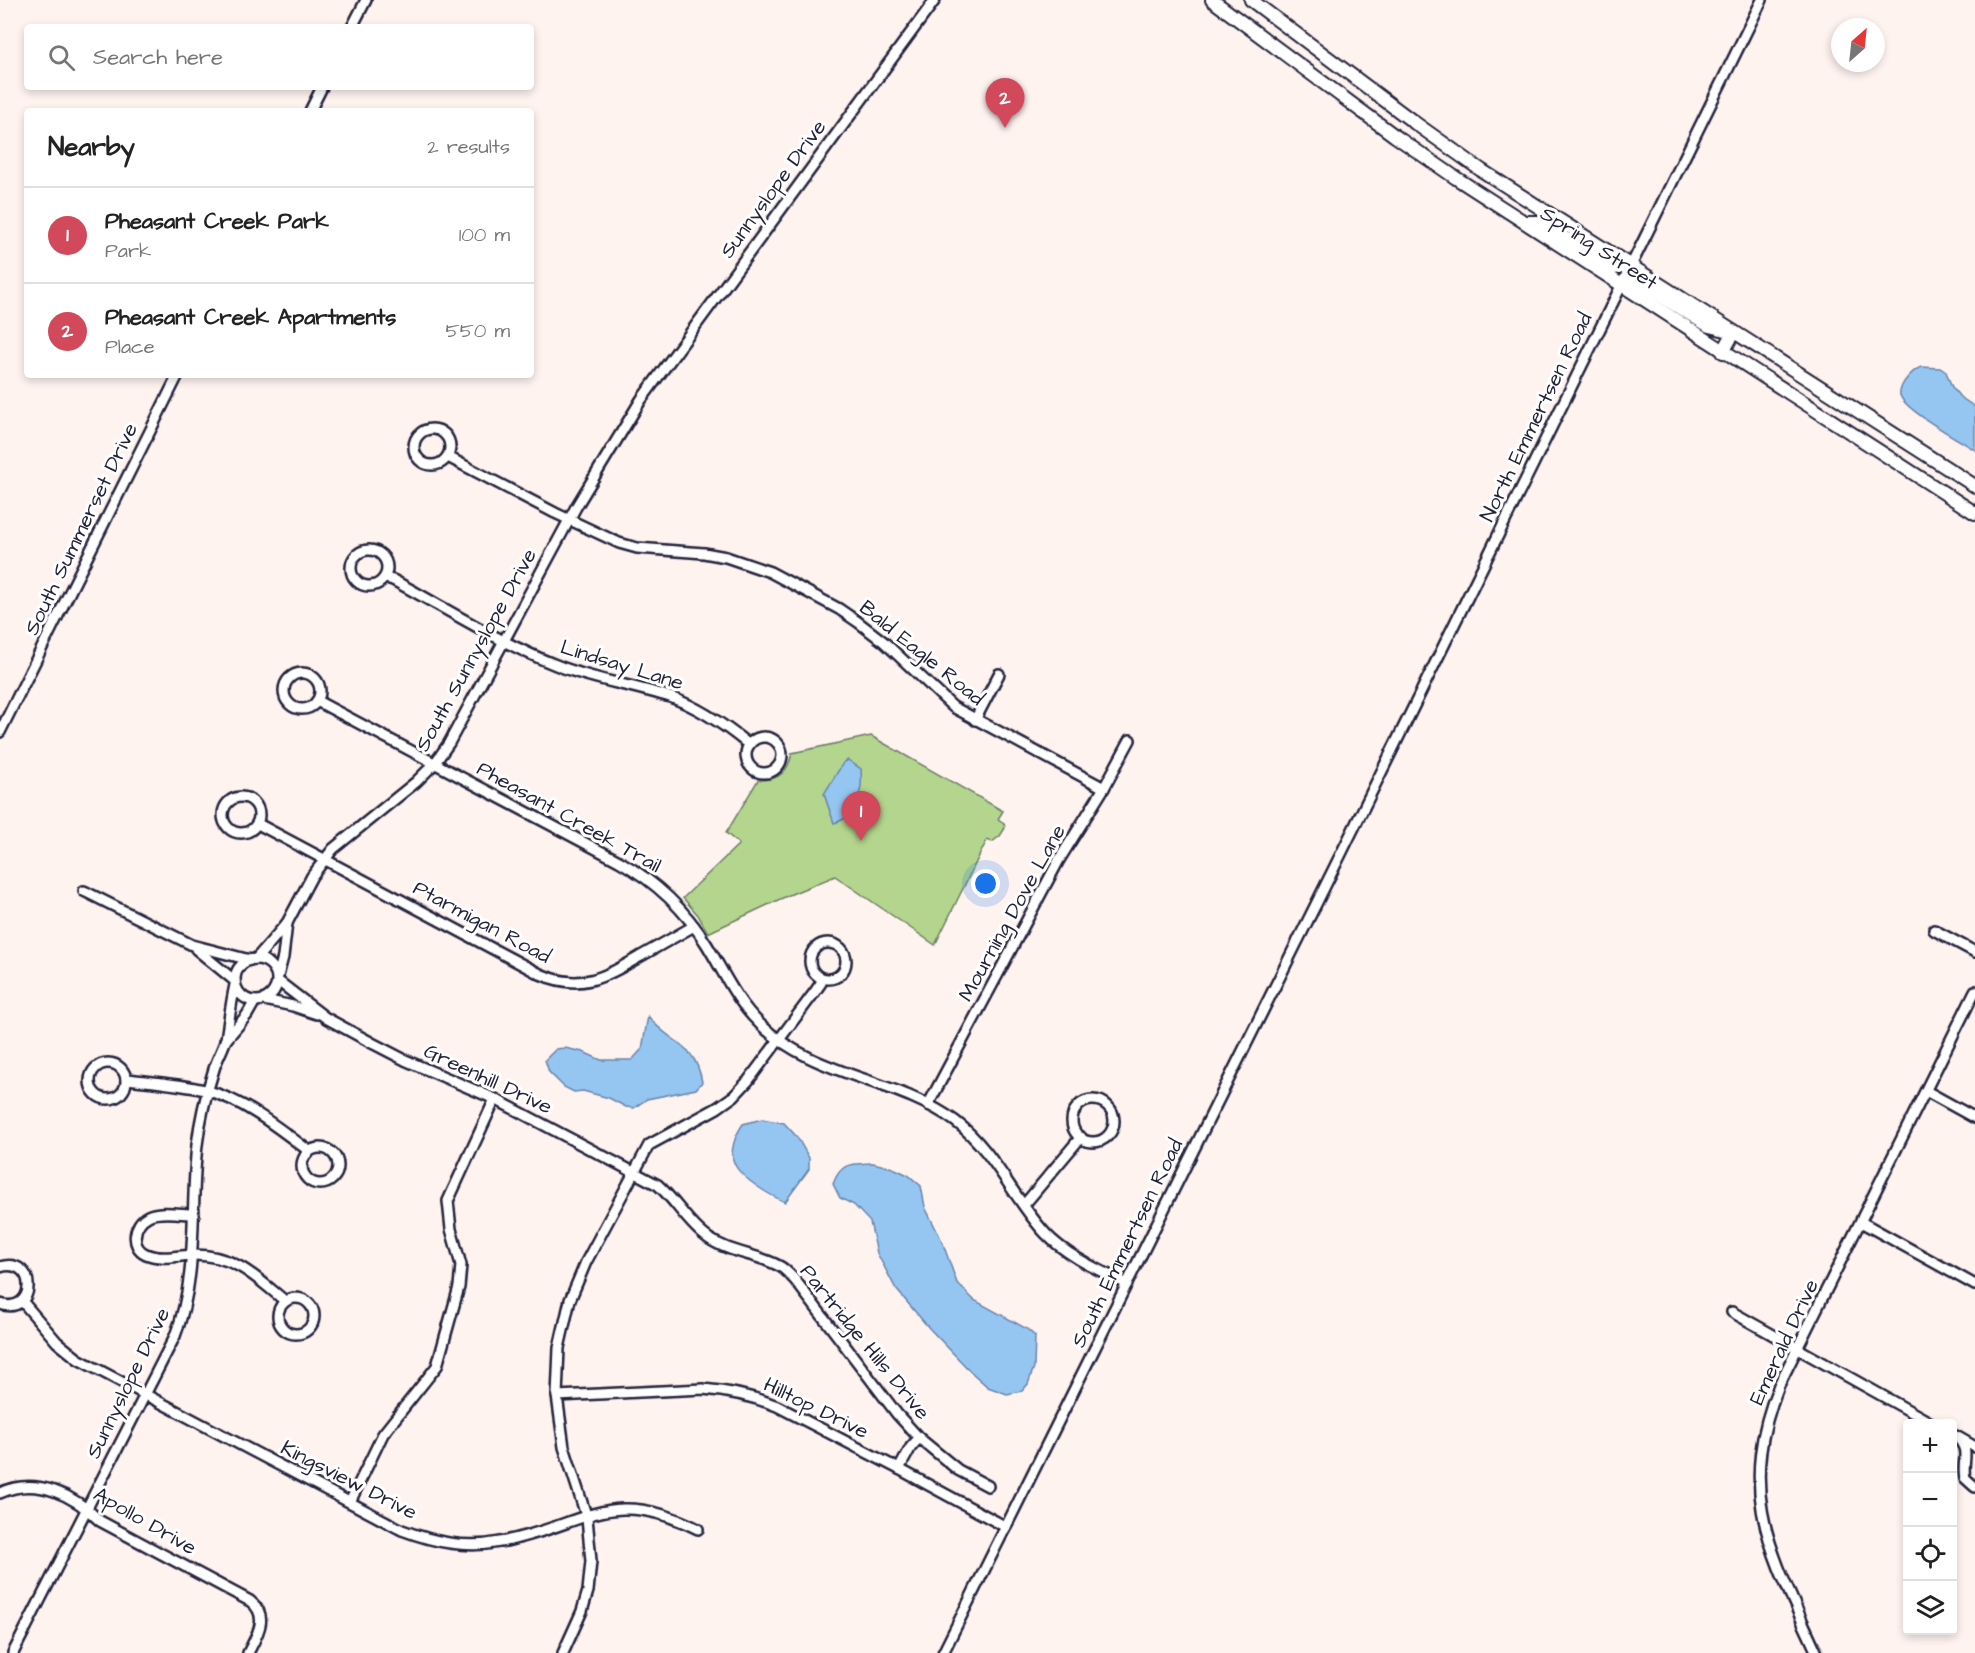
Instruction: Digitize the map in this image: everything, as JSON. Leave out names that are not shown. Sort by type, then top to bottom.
[{"type":"main road","name":"Spring Street","points":[[1212,0],[1395,136],[1621,286],[1975,513]]},
{"type":"main road","name":"Spring Street","points":[[1251,0],[1424,130],[1535,205],[1975,486]]},
{"type":"main road","points":[[1308,71],[1323,54]]},
{"type":"main road","points":[[1525,222],[1535,205]]},
{"type":"main road","points":[[1525,222],[1539,222],[1613,268],[1631,266]]},
{"type":"main road","points":[[1621,286],[1630,283],[1642,285],[1709,326],[1734,332],[1723,352]]},
{"type":"main road","points":[[1918,477],[1931,458]]},
{"type":"street","points":[[354,24],[366,0]]},
{"type":"street","name":"Sunnyslope Drive","points":[[569,519],[641,400],[935,0]]},
{"type":"street","name":"North Emmertsen Road","points":[[1344,849],[1762,0]]},
{"type":"street","points":[[312,108],[320,90]]},
{"type":"street","name":"South Summerset Drive","points":[[0,732],[177,378]]},
{"type":"street","points":[[429,429],[441,430],[449,439],[451,451],[448,457],[433,466],[421,462],[414,452],[418,435],[429,429]]},
{"type":"street","name":"Bald Eagle Road","points":[[448,457],[605,537],[634,547],[726,556],[770,572],[858,622],[884,642],[953,707],[1104,788]]},
{"type":"street","name":"South Sunnyslope Drive","points":[[253,959],[288,923],[312,876],[323,860],[344,838],[397,798],[435,763],[460,724],[569,519]]},
{"type":"street","points":[[366,550],[378,552],[383,556],[388,567],[385,578],[376,586],[364,586],[358,583],[354,579],[351,567],[355,556],[366,550]]},
{"type":"street","name":"Lindsay Lane","points":[[385,578],[393,580],[554,664],[574,672],[652,692],[686,704],[748,744]]},
{"type":"street","points":[[298,673],[315,678],[320,689],[317,701],[308,709],[302,710],[291,706],[283,690],[287,679],[298,673]]},
{"type":"street","points":[[975,720],[999,674]]},
{"type":"street","name":"Pheasant Creek Trail","points":[[317,701],[635,870],[671,899],[694,926],[736,996],[778,1041],[806,1056],[928,1105],[956,1122],[975,1138],[1037,1224],[1060,1247],[1127,1284]]},
{"type":"street","points":[[759,737],[772,738],[783,753],[780,765],[776,770],[765,774],[754,771],[747,761],[748,744],[759,737]]},
{"type":"street","name":"Mourning Dove Lane","points":[[928,1105],[1059,860],[1104,788],[1130,740]]},
{"type":"street","points":[[249,798],[258,806],[260,812],[258,824],[254,829],[242,833],[231,830],[223,820],[224,808],[231,799],[249,798]]},
{"type":"street","name":"Ptarmigan Road","points":[[258,824],[540,974],[559,981],[582,982],[603,977],[694,926]]},
{"type":"street","name":"South Emmertsen Road","points":[[944,1653],[1344,849]]},
{"type":"street","points":[[84,891],[192,945],[268,962],[278,978],[274,993],[259,1001],[241,996],[235,983],[192,945]]},
{"type":"street","name":"South Sunnyslope Drive","points":[[278,978],[288,923]]},
{"type":"street","points":[[1934,930],[1975,952]]},
{"type":"street","points":[[835,943],[844,952],[846,964],[839,975],[827,979],[821,978],[816,975],[810,965],[810,954],[818,945],[835,943]]},
{"type":"street","points":[[235,983],[237,970],[245,962],[253,959]]},
{"type":"street","name":"Greenhill Drive","points":[[278,978],[326,1018]]},
{"type":"street","points":[[563,1653],[575,1630],[588,1591],[591,1550],[586,1515],[564,1447],[557,1396],[559,1348],[570,1300],[583,1270],[649,1145],[717,1108],[734,1096],[748,1081],[814,993],[821,983],[821,978]]},
{"type":"street","name":"Sunnyslope Drive","points":[[13,1653],[175,1336],[182,1318],[188,1298],[192,1255],[197,1147],[207,1091],[225,1041],[235,983]]},
{"type":"street","name":"Emerald Drive","points":[[1817,1653],[1775,1561],[1767,1537],[1759,1496],[1760,1451],[1764,1431],[1779,1385],[1975,991]]},
{"type":"street","name":"Sunnyslope Drive","points":[[225,1041],[259,1001]]},
{"type":"street","name":"Greenhill Drive","points":[[259,1001],[293,1006],[326,1018],[405,1060],[495,1099],[634,1172]]},
{"type":"street","points":[[105,1063],[122,1068],[127,1079],[124,1091],[114,1099],[102,1099],[97,1096],[90,1085],[95,1068],[105,1063]]},
{"type":"street","points":[[127,1079],[174,1084],[207,1091],[254,1112],[309,1151]]},
{"type":"street","points":[[1926,1091],[1975,1118]]},
{"type":"street","points":[[350,1502],[383,1434],[437,1366],[459,1287],[461,1265],[448,1201],[495,1099]]},
{"type":"street","points":[[1090,1100],[1104,1102],[1113,1113],[1111,1132],[1094,1142],[1081,1137],[1073,1126],[1074,1112],[1078,1106],[1090,1100]]},
{"type":"street","points":[[1024,1205],[1081,1137]]},
{"type":"street","points":[[320,1147],[326,1148],[335,1155],[339,1166],[331,1181],[313,1183],[303,1174],[302,1161],[309,1151],[320,1147]]},
{"type":"street","name":"Partridge Hills Drive","points":[[634,1172],[658,1185],[676,1202],[692,1225],[709,1239],[726,1248],[773,1264],[789,1274],[799,1285],[897,1414],[920,1438],[911,1447],[899,1469]]},
{"type":"street","points":[[194,1214],[148,1216],[141,1222],[134,1241],[137,1248],[146,1254],[159,1257],[212,1256],[231,1261],[252,1274],[285,1301]]},
{"type":"street","points":[[1861,1222],[1975,1285]]},
{"type":"street","points":[[0,1267],[12,1265],[18,1268],[27,1277],[28,1290],[22,1301],[9,1306],[0,1304]]},
{"type":"street","points":[[296,1297],[311,1305],[315,1316],[314,1322],[307,1331],[295,1335],[288,1333],[279,1324],[278,1312],[285,1301],[296,1297]]},
{"type":"street","name":"Kingsview Drive","points":[[22,1301],[57,1342],[78,1359],[402,1530],[421,1537],[463,1545],[499,1543],[586,1515],[617,1508],[644,1509],[672,1516],[698,1529]]},
{"type":"street","points":[[1732,1312],[1924,1419]]},
{"type":"street","name":"Hilltop Drive","points":[[557,1396],[703,1389],[741,1394],[777,1406],[1006,1527]]},
{"type":"street","points":[[1957,1437],[1975,1447]]},
{"type":"street","points":[[920,1438],[958,1470],[988,1486]]},
{"type":"street","points":[[1957,1438],[1966,1452],[1965,1478],[1975,1487]]},
{"type":"street","name":"Apollo Drive","points":[[0,1493],[22,1486],[35,1486],[55,1492],[86,1507],[100,1521],[250,1600],[261,1616],[260,1628],[248,1653]]},
{"type":"green space","points":[[871,736],[1003,811],[998,819],[1004,823],[1005,828],[992,842],[987,840],[935,945],[835,876],[708,933],[698,915],[683,898],[739,844],[726,833],[758,780],[772,779],[781,774],[788,765],[792,753]]},
{"type":"water","points":[[1921,367],[1940,368],[1946,372],[1952,387],[1960,397],[1975,407],[1975,450],[1911,409],[1900,395],[1904,382]]},
{"type":"water","points":[[848,760],[861,769],[860,794],[849,815],[834,823],[824,794],[843,763]]},
{"type":"water","points":[[648,1016],[694,1058],[702,1082],[696,1089],[647,1099],[634,1108],[583,1091],[574,1092],[564,1087],[549,1072],[545,1060],[556,1049],[565,1048],[583,1052],[601,1060],[632,1060],[642,1049]]},
{"type":"water","points":[[762,1119],[784,1123],[797,1137],[809,1158],[809,1169],[785,1202],[750,1181],[733,1160],[734,1143],[743,1124]]},
{"type":"water","points":[[873,1163],[908,1175],[921,1186],[925,1207],[942,1241],[957,1283],[974,1300],[1027,1329],[1035,1336],[1034,1367],[1028,1384],[1022,1391],[1007,1394],[988,1387],[929,1328],[896,1289],[877,1253],[870,1222],[854,1205],[840,1198],[833,1184],[843,1168]]},
{"type":"place","name":"Pheasant Creek Apartments","points":[[1005,128]]},
{"type":"place","name":"Pheasant Creek Park","points":[[861,841]]}]
